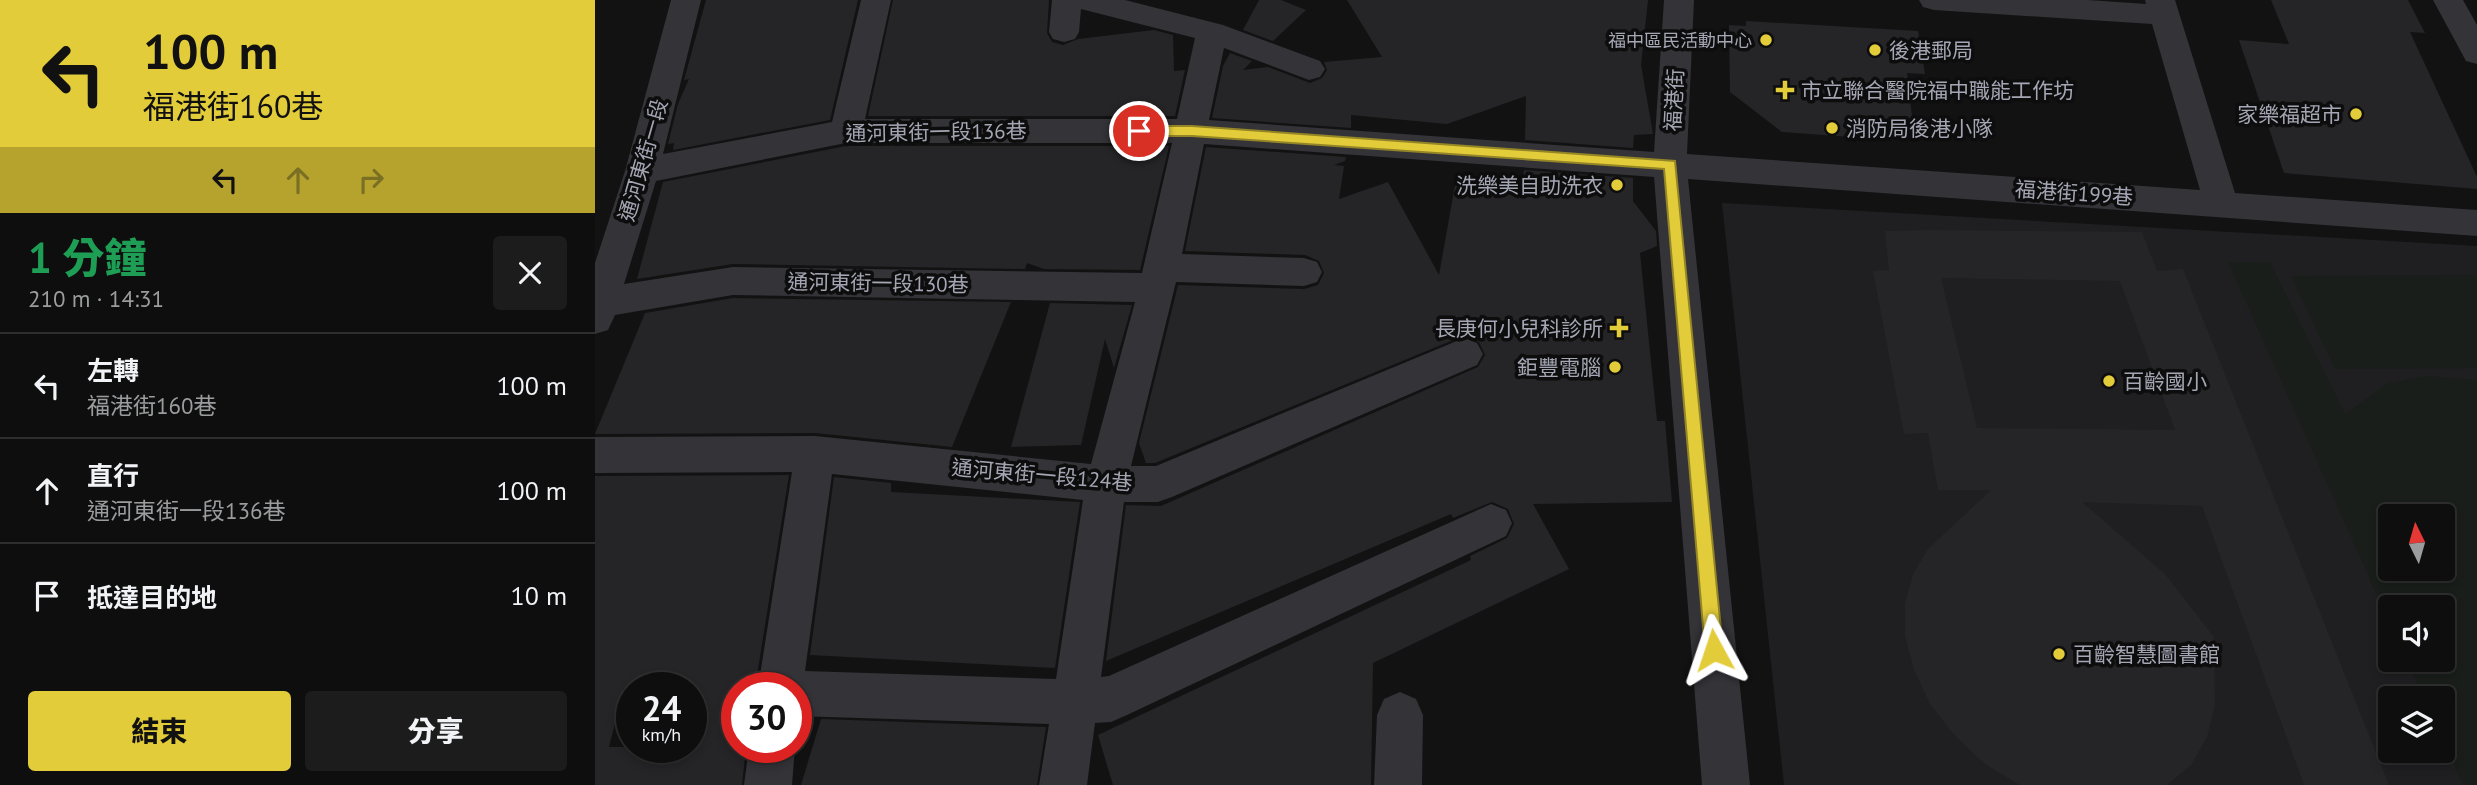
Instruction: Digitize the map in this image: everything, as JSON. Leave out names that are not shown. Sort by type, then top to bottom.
[{"type":"street","name":"通河東街一段","points":[[597,311],[642,171],[686,0]]},
{"type":"street","points":[[846,131],[876,0]]},
{"type":"street","points":[[1064,32],[1067,0]]},
{"type":"street","points":[[1085,0],[1212,32],[1309,69]]},
{"type":"street","name":"福港街","points":[[1679,0],[1670,164],[1726,785]]},
{"type":"street","points":[[1934,0],[2162,8],[2221,204]]},
{"type":"street","points":[[2448,0],[2477,53]]},
{"type":"street","points":[[1063,785],[1106,484],[1160,278],[1212,32]]},
{"type":"street","name":"通河東街一段136巷","points":[[642,171],[846,131],[1192,131],[1670,164]]},
{"type":"street","name":"福港街199巷","points":[[1670,164],[2477,223]]},
{"type":"street","name":"通河東街一段130巷","points":[[597,311],[733,281],[1160,278],[1304,272]]},
{"type":"street","name":"通河東街一段124巷","points":[[595,455],[815,454],[1106,484],[1158,484],[1464,354]]},
{"type":"street","points":[[782,672],[815,454]]},
{"type":"street","points":[[812,694],[1076,702],[1111,699],[1491,523]]},
{"type":"street","points":[[1398,785],[1400,715]]},
{"type":"street","points":[[768,785],[770,763]]},
{"type":"shaded area","name":"百齡國小","points":[[1722,203],[2477,246],[2477,785],[1784,785]]},
{"type":"shaded area","points":[[2228,262],[2270,262],[2345,414],[2387,384],[2426,376],[2477,380],[2477,785],[2463,785],[2453,763],[2455,686],[2419,686],[2412,672],[2455,672],[2455,595],[2378,595],[2378,597]]},
{"type":"shaded area","points":[[2474,275],[2477,281],[2477,368],[2335,369],[2291,276]]},
{"type":"building","points":[[706,0],[858,0],[830,120],[673,150],[674,143],[668,144],[678,104],[689,79],[684,80]]},
{"type":"building","points":[[893,0],[1049,0],[1047,33],[1052,42],[1063,45],[1078,39],[1154,30],[1173,35],[1174,71],[1185,70],[1175,116],[868,116]]},
{"type":"building","points":[[1259,0],[1281,0],[1306,10],[1273,41],[1243,30]]},
{"type":"building","points":[[1347,0],[1648,0],[1641,65],[1653,134],[1634,135],[1633,148],[1525,140],[1526,96],[1447,124],[1351,115],[1351,128],[1212,118],[1223,66],[1230,53],[1252,61],[1243,70],[1268,67],[1310,83],[1322,78],[1327,70],[1324,62],[1382,57]]},
{"type":"building","name":"家樂福超市","points":[[2271,0],[2408,0],[2425,33],[2410,32],[2477,177],[2477,189],[2284,173],[2239,40],[2289,44]]},
{"type":"building","points":[[1746,21],[1918,31],[1925,74],[1907,73],[1913,125],[1892,124],[1893,140],[1782,132],[1730,92],[1729,25],[1746,26]]},
{"type":"building","points":[[846,146],[1169,146],[1140,270],[1044,269],[1027,263],[1025,269],[733,264],[637,279],[663,182]]},
{"type":"building","points":[[1206,147],[1346,157],[1345,161],[1334,165],[1344,166],[1339,199],[1388,182],[1439,275],[1457,174],[1523,179],[1524,170],[1633,178],[1633,201],[1656,231],[1657,246],[1640,253],[1657,421],[1665,421],[1672,502],[1533,504],[1569,569],[1373,663],[1371,785],[1113,785],[1098,735],[1471,560],[1470,556],[1507,538],[1514,524],[1508,509],[1492,502],[1453,518],[1451,514],[1106,661],[1126,505],[1161,506],[1478,367],[1485,355],[1479,342],[1463,336],[1155,463],[1146,463],[1139,443],[1178,285],[1304,289],[1318,285],[1324,273],[1319,261],[1305,255],[1185,251]]},
{"type":"building","points":[[1928,230],[2142,232],[2157,271],[2183,269],[2389,785],[2304,785],[2202,506],[2082,502],[2165,574],[2214,637],[2215,705],[2207,737],[2191,765],[2167,785],[2020,785],[1985,764],[1955,736],[1930,704],[1914,670],[1905,636],[1905,603],[1913,574],[1928,549],[1991,490],[1938,490],[1928,433],[1904,434],[1873,271],[1889,270],[1885,231]],"holes":[[[1941,278],[2120,281],[2175,430],[1977,428]]]},
{"type":"building","points":[[733,298],[1011,302],[952,447],[815,433],[595,434],[645,313]]},
{"type":"building","points":[[1050,303],[1132,305],[1114,368],[1105,339],[1081,445],[1011,447]]},
{"type":"building","points":[[789,475],[758,672],[721,672],[721,763],[744,763],[742,785],[595,785],[595,476]]},
{"type":"building","points":[[834,477],[891,483],[891,492],[1080,502],[1055,668],[810,655]]},
{"type":"building","points":[[821,719],[1046,727],[1037,785],[801,785],[808,763],[812,763],[812,749]]},
{"type":"place","name":"福中區民活動中心","points":[[1766,40]]},
{"type":"place","name":"後港郵局","points":[[1875,50]]},
{"type":"place","name":"市立聯合醫院福中職能工作坊","points":[[1785,90]]},
{"type":"place","name":"家樂福超市","points":[[2356,114]]},
{"type":"place","name":"消防局後港小隊","points":[[1832,128]]},
{"type":"place","name":"洗樂美自助洗衣","points":[[1617,185]]},
{"type":"place","name":"長庚何小兒科診所","points":[[1619,328]]},
{"type":"place","name":"鉅豐電腦","points":[[1615,367]]},
{"type":"place","name":"百齡國小","points":[[2109,381]]},
{"type":"place","name":"百齡智慧圖書館","points":[[2059,654]]},
{"type":"route","points":[[1139,131],[1192,131],[1670,164],[1714,650]]}]
